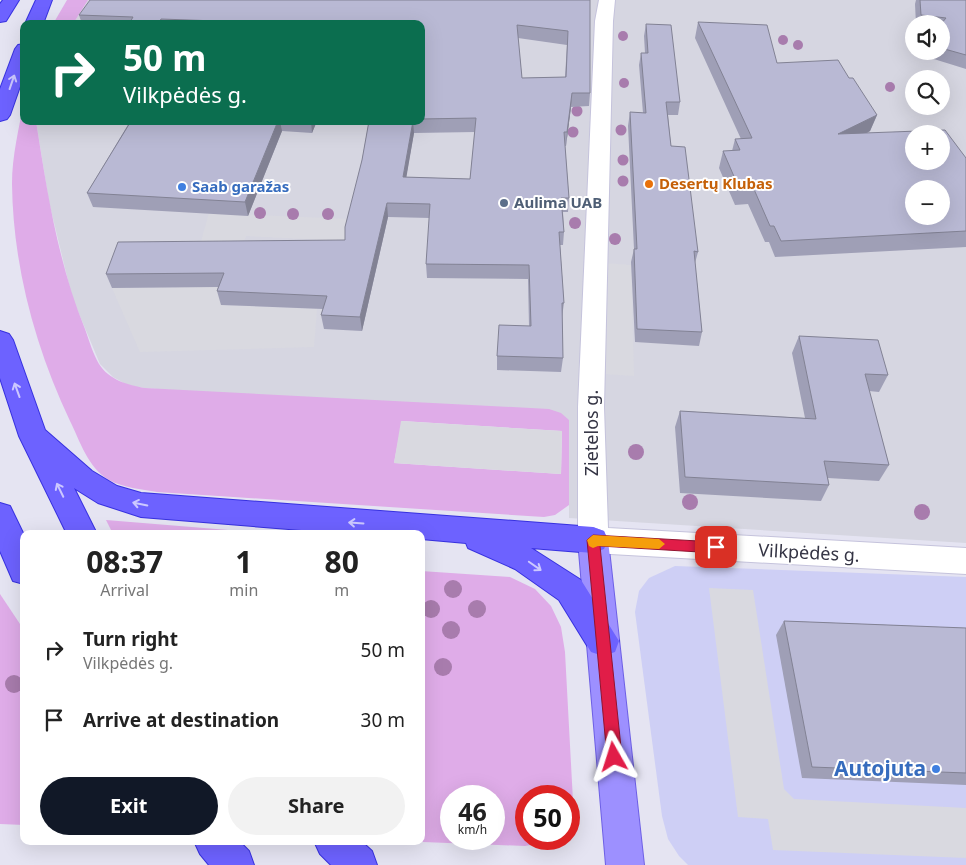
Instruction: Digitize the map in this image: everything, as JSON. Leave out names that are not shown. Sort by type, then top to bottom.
[{"type":"highway","points":[[0,17],[11,0]]},
{"type":"highway","points":[[36,20],[44,0]]},
{"type":"highway","points":[[0,115],[20,60]]},
{"type":"highway","points":[[0,340],[33,436],[80,530]]},
{"type":"highway","points":[[33,436],[88,483],[108,495],[141,505],[396,530]]},
{"type":"highway","points":[[0,515],[20,562]]},
{"type":"highway","points":[[425,530],[593,540]]},
{"type":"highway","points":[[459,531],[526,560],[570,590],[603,641]]},
{"type":"highway","points":[[0,554],[20,568]]},
{"type":"highway","points":[[217,845],[235,865]]},
{"type":"highway","points":[[337,845],[358,865]]},
{"type":"main road","name":"Zietelos g.","points":[[593,540],[626,865]]},
{"type":"street","name":"Zietelos g.","points":[[593,540],[591,407],[604,30],[607,0]]},
{"type":"street","name":"Vilkpėdės g.","points":[[593,540],[966,561]]},
{"type":"shaded area","points":[[67,0],[88,0],[76,20],[55,20]]},
{"type":"shaded area","points":[[88,0],[966,0],[966,543],[569,518],[569,420],[129,386],[113,377],[100,364],[72,297],[49,202],[37,125],[425,125],[425,20],[76,20]]},
{"type":"shaded area","points":[[20,122],[20,125],[37,125],[54,227],[68,278],[95,356],[103,370],[113,378],[145,388],[549,409],[561,413],[569,420],[569,505],[555,515],[544,517],[157,492],[121,485],[109,480],[95,469],[85,454],[46,364],[28,306],[13,215],[12,174]],"holes":[[[402,421],[562,431],[561,474],[394,463]]]},
{"type":"shaded area","points":[[209,213],[350,219],[346,241],[246,236],[221,305],[317,309],[314,347],[140,352],[112,288],[188,287]]},
{"type":"shaded area","points":[[604,263],[631,265],[634,376],[604,374]]},
{"type":"shaded area","points":[[401,421],[562,431],[561,474],[394,463]]},
{"type":"shaded area","points":[[106,520],[227,530],[111,530]]},
{"type":"shaded area","points":[[675,566],[966,577],[966,865],[688,865],[679,856],[668,839],[662,816],[635,612],[639,591],[649,578]]},
{"type":"shaded area","points":[[425,571],[510,577],[535,589],[551,606],[561,627],[565,652],[572,785],[515,785],[515,846],[505,845],[505,785],[440,785],[440,843],[425,842]]},
{"type":"shaded area","points":[[709,588],[753,590],[784,789],[794,799],[966,808],[966,858],[773,850],[768,819],[738,817]]},
{"type":"shaded area","points":[[0,594],[20,624],[20,825],[0,824]]},
{"type":"building","points":[[90,0],[590,0],[590,93],[572,93],[567,132],[564,132],[569,198],[561,198],[564,232],[559,232],[564,303],[562,303],[563,358],[497,356],[499,325],[531,326],[529,265],[426,264],[430,204],[387,203],[360,317],[321,315],[327,296],[217,291],[224,273],[106,274],[118,242],[345,240],[345,227],[362,160],[368,125],[412,125],[403,177],[470,179],[476,118],[425,119],[425,20],[131,20],[133,17],[79,15]],"holes":[[[517,25],[568,31],[566,77],[522,78]]]},
{"type":"building","points":[[920,0],[966,0],[966,55],[950,51],[950,15],[921,15]]},
{"type":"building","points":[[698,22],[767,25],[777,63],[838,60],[849,78],[853,78],[877,115],[838,134],[905,131],[905,170],[950,170],[950,137],[966,158],[966,231],[781,241],[774,226],[770,226],[753,187],[739,188],[723,151],[740,150],[735,139],[752,138]]},
{"type":"building","points":[[646,24],[671,25],[680,102],[666,102],[671,146],[685,147],[698,252],[694,251],[702,332],[637,329],[634,249],[637,249],[630,112],[646,113],[641,53],[648,53]]},
{"type":"building","points":[[129,125],[276,125],[245,202],[87,193]]},
{"type":"building","points":[[799,336],[878,340],[888,375],[865,374],[889,465],[824,461],[829,485],[685,477],[680,411],[816,419]]},
{"type":"building","points":[[784,621],[966,628],[966,773],[812,767]]},
{"type":"slow traffic","points":[[593,542],[593,540],[659,544]]},
{"type":"place","name":"Desertų Klubas","points":[[649,184]]},
{"type":"place","name":"Saab garažas","points":[[182,187]]},
{"type":"place","name":"Aulima UAB","points":[[504,203]]},
{"type":"place","name":"Autojuta","points":[[936,769]]},
{"type":"route","points":[[614,757],[593,540],[716,547]]}]
